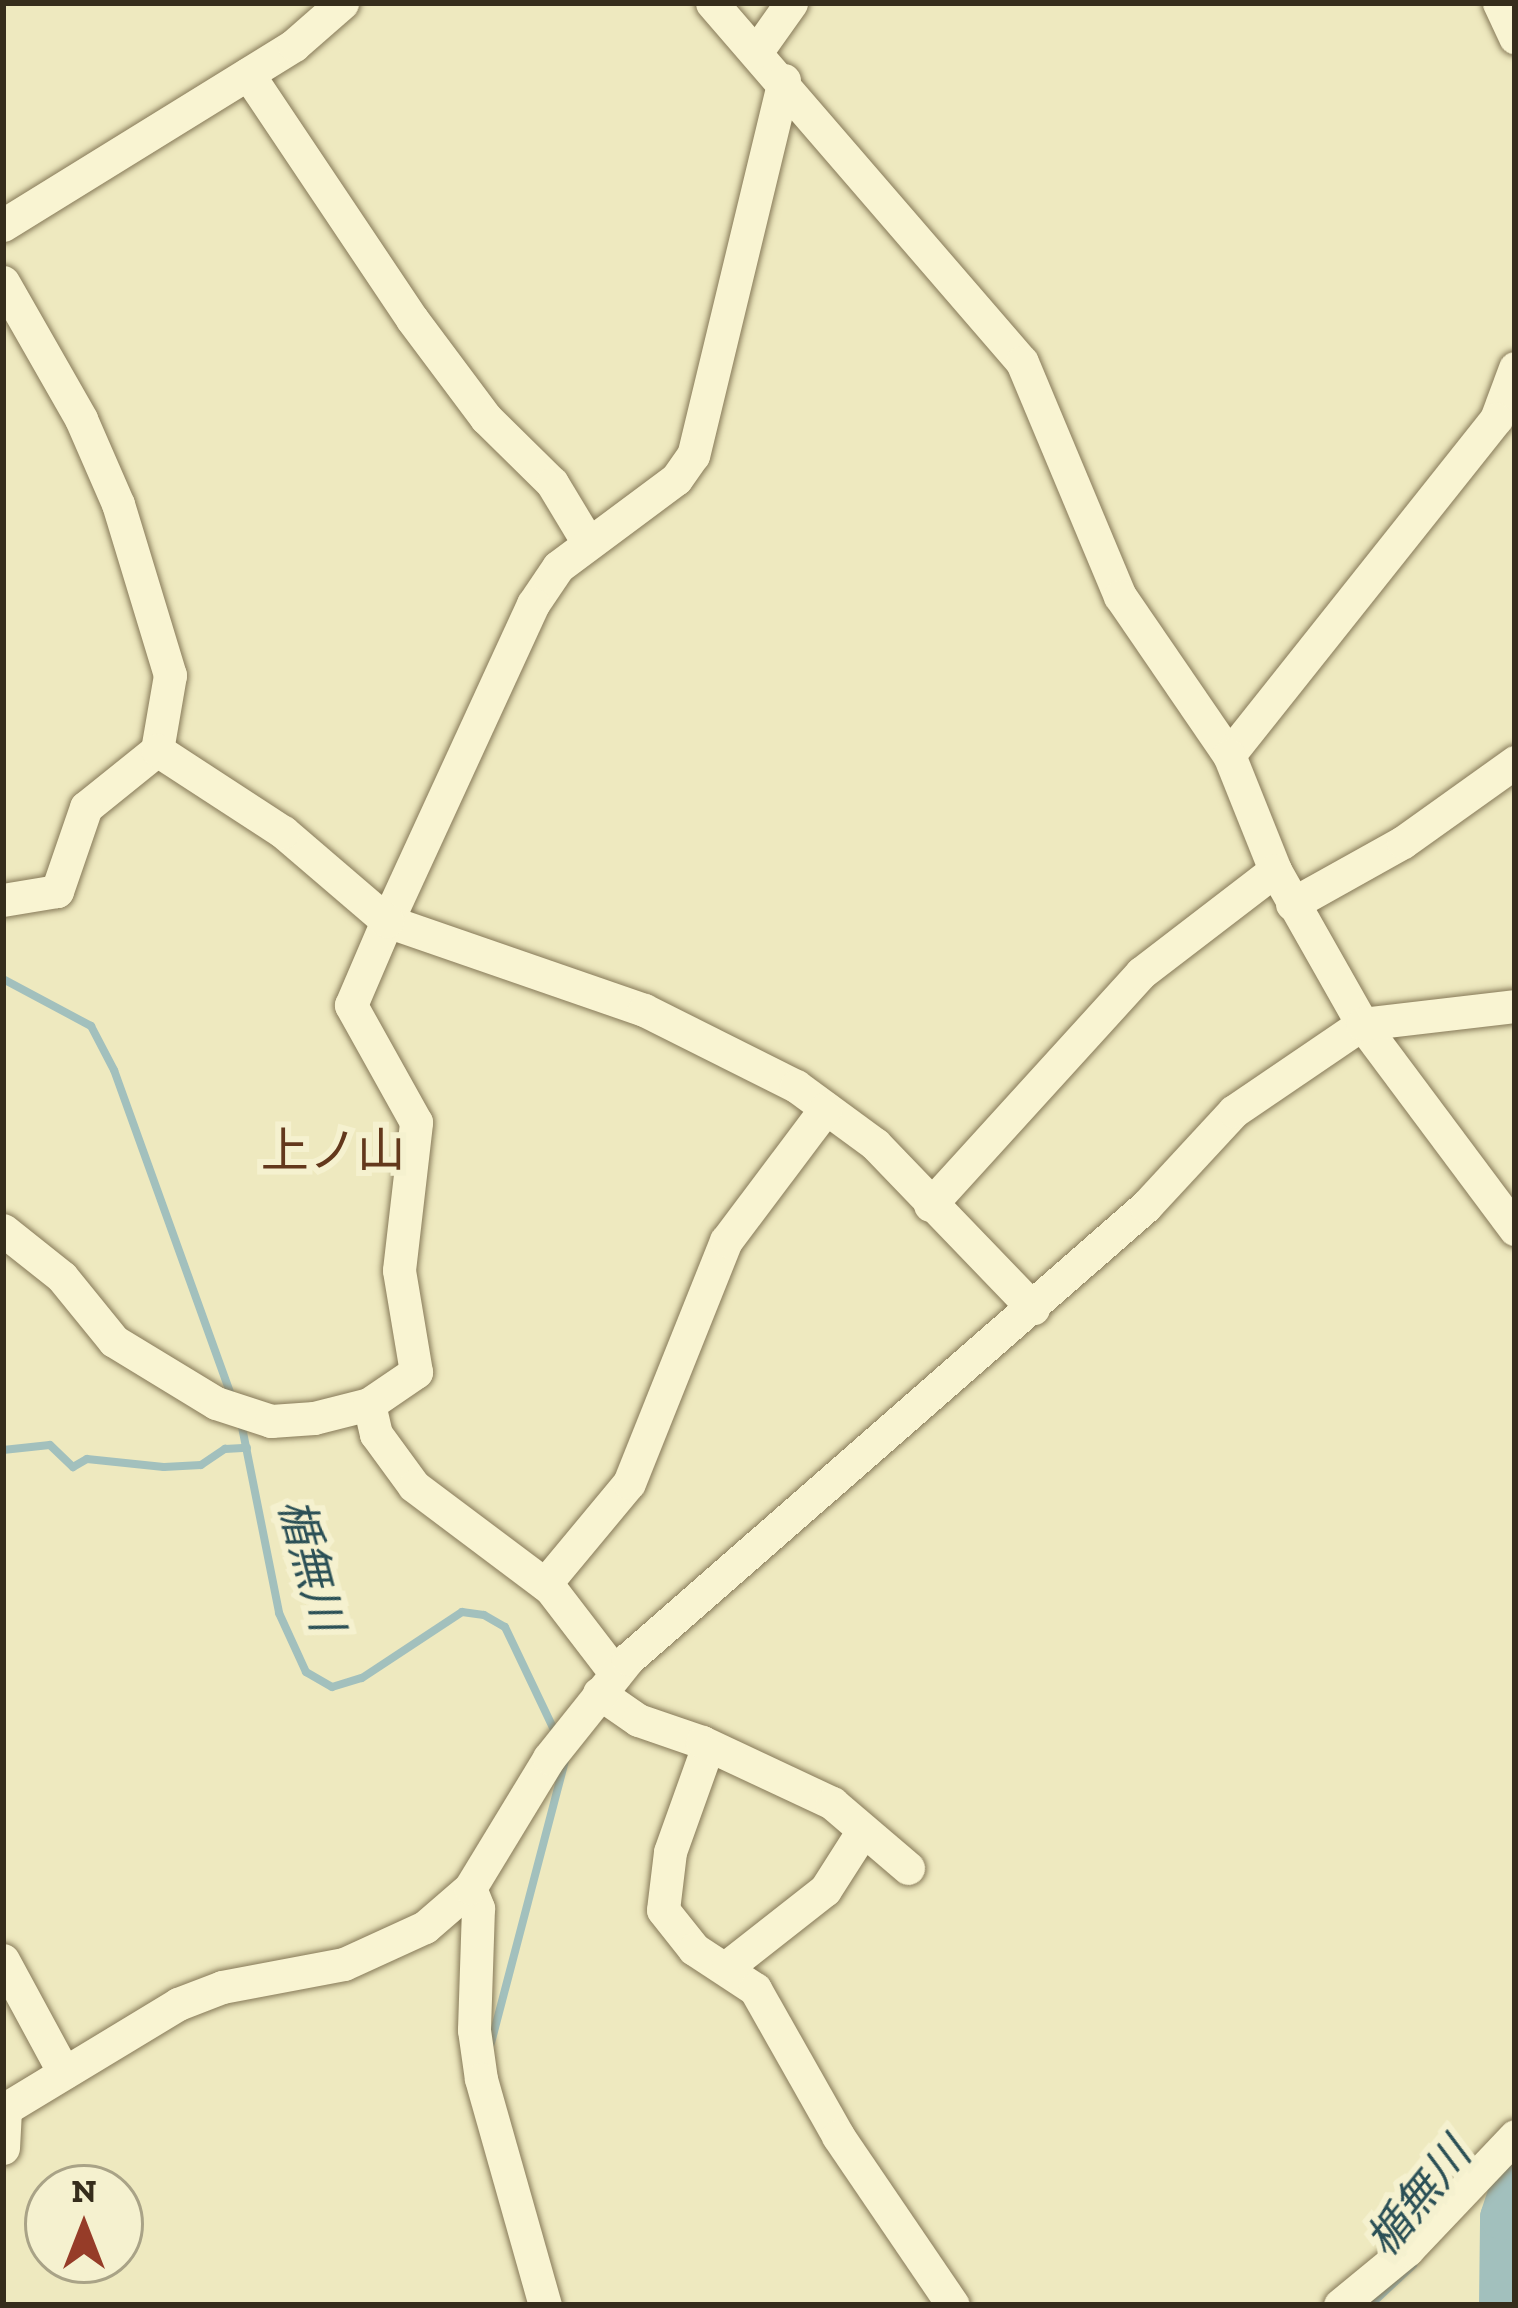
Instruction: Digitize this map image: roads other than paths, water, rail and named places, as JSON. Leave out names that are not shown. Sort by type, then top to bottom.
[{"type":"street","points":[[3,225],[248,74],[342,3]]},
{"type":"street","points":[[712,3],[784,80],[1022,362],[1120,596],[1229,755],[1292,904],[1362,1024],[1515,1229]]},
{"type":"street","points":[[758,51],[791,3]]},
{"type":"street","points":[[1499,3],[1515,37]]},
{"type":"street","points":[[248,74],[412,320],[486,418],[552,483],[587,542]]},
{"type":"street","points":[[3,1230],[62,1277],[114,1341],[216,1403],[271,1420],[369,1404],[416,1372],[399,1270],[416,1122],[350,1005],[532,604],[587,542],[676,479],[693,455],[784,80]]},
{"type":"street","points":[[3,282],[81,418],[118,504],[170,675],[157,750],[86,807],[56,891],[3,900]]},
{"type":"street","points":[[1229,755],[1506,427],[1515,368]]},
{"type":"street","points":[[157,750],[283,832],[387,921],[644,1010],[826,1108],[875,1144],[1033,1308]]},
{"type":"street","points":[[1292,904],[1403,842],[1515,762]]},
{"type":"street","points":[[929,1205],[1141,973],[1275,870]]},
{"type":"street","points":[[3,2148],[4,2109],[64,2073],[222,1987],[386,1951],[470,1888],[549,1758],[608,1684],[1146,1206],[1234,1111],[1362,1024],[1515,1006]]},
{"type":"street","points":[[545,1583],[629,1484],[726,1241],[826,1108]]},
{"type":"street","points":[[369,1404],[382,1445],[414,1486],[545,1583],[608,1684],[638,1720],[799,1784],[908,1868]]},
{"type":"street","points":[[702,1742],[705,1754],[661,1894],[674,1928],[755,1989],[838,2136],[953,2305]]},
{"type":"street","points":[[728,1966],[825,1890],[862,1832]]},
{"type":"street","points":[[470,1888],[478,1908],[474,2030],[481,2079],[545,2305]]},
{"type":"street","points":[[3,1960],[64,2073]]},
{"type":"street","points":[[1340,2305],[1407,2250],[1515,2136]]},
{"type":"waterway","name":"楯無川","points":[[3,979],[91,1026],[114,1070],[232,1397]]},
{"type":"waterway","name":"楯無川","points":[[241,1422],[279,1613],[306,1672],[332,1687],[362,1678],[462,1612],[484,1615],[505,1627],[557,1736]]},
{"type":"waterway","points":[[3,1450],[50,1445],[73,1467],[87,1459],[164,1467],[201,1465],[225,1449],[247,1448]]},
{"type":"waterway","name":"楯無川","points":[[491,2043],[565,1761]]},
{"type":"waterway","points":[[1501,2305],[1502,2217],[1515,2178]]},
{"type":"waterway","name":"楯無川","points":[[1370,2305],[1413,2265]]},
{"type":"district","name":"上ノ山","points":[[333,1151]]}]
